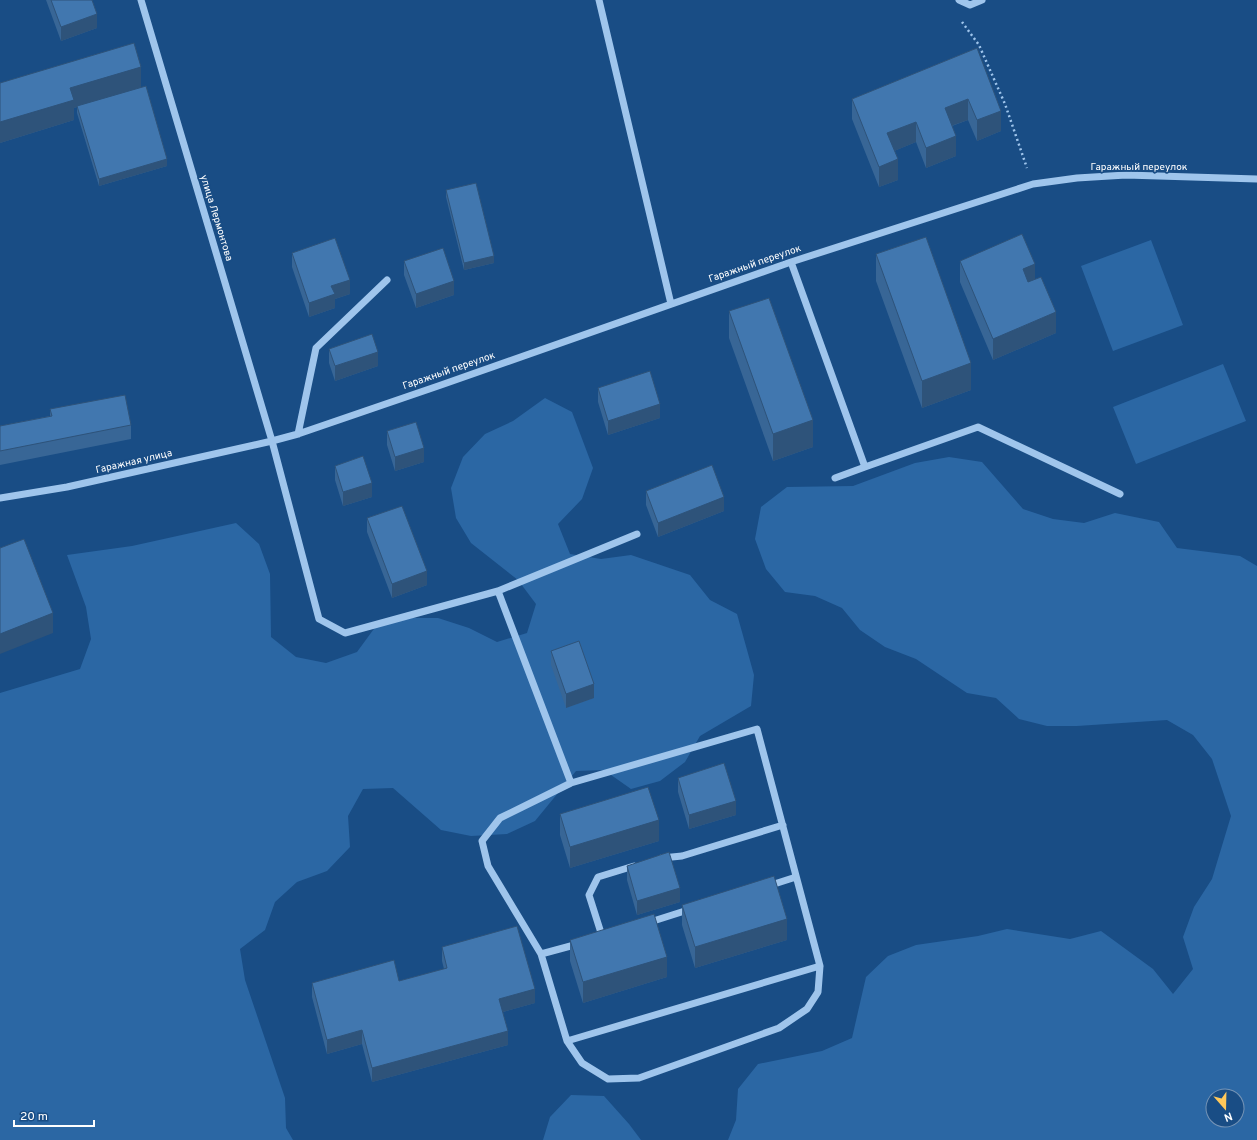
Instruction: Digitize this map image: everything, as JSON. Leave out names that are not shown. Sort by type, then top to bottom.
[{"type":"street","name":"улица Лермонтова","points":[[141,0],[272,441],[319,619],[345,633],[498,591],[637,534]]},
{"type":"street","points":[[600,0],[671,304]]},
{"type":"street","points":[[959,0],[970,5],[982,0]]},
{"type":"street","name":"Гаражный переулок","points":[[272,441],[298,434],[441,385],[791,262],[1033,184],[1077,178],[1126,175],[1257,179]]},
{"type":"street","points":[[791,262],[865,467]]},
{"type":"street","points":[[298,434],[316,348],[387,280]]},
{"type":"street","points":[[835,478],[978,427],[1120,494]]},
{"type":"street","name":"Гаражная улица","points":[[0,498],[67,487],[272,441]]},
{"type":"street","points":[[498,591],[571,783]]},
{"type":"street","points":[[757,729],[820,966],[818,992],[807,1009],[779,1028],[639,1078],[608,1079],[582,1063],[567,1041],[542,954],[488,866],[482,841],[500,818],[571,783],[757,729]]},
{"type":"street","points":[[654,860],[682,856],[782,825]]},
{"type":"street","points":[[602,936],[589,895],[598,877],[640,864]]},
{"type":"street","points":[[759,889],[796,877]]},
{"type":"street","points":[[639,925],[699,907]]},
{"type":"street","points":[[594,939],[609,934]]},
{"type":"street","points":[[542,954],[587,941]]},
{"type":"street","points":[[567,1041],[820,966]]},
{"type":"path","points":[[961,19],[979,45],[1005,104],[1033,184]]},
{"type":"shaded area","points":[[1151,240],[1183,325],[1113,351],[1081,266]]},
{"type":"shaded area","points":[[1223,364],[1246,421],[1136,464],[1113,407]]},
{"type":"shaded area","points":[[545,398],[572,412],[593,468],[582,499],[558,524],[570,554],[601,559],[631,555],[690,575],[710,600],[737,614],[754,675],[751,706],[700,736],[685,762],[660,781],[631,789],[604,770],[576,771],[535,821],[507,834],[471,836],[441,830],[393,788],[363,789],[348,816],[350,847],[327,871],[297,882],[275,902],[265,930],[240,949],[245,980],[285,1098],[286,1128],[293,1140],[0,1140],[0,693],[80,669],[91,639],[86,607],[67,555],[132,546],[236,523],[259,544],[270,574],[271,637],[296,657],[326,663],[357,652],[376,626],[405,618],[438,618],[469,628],[497,642],[527,633],[536,604],[518,580],[471,543],[456,518],[451,488],[463,457],[485,434],[513,421]]},
{"type":"shaded area","points":[[949,457],[982,462],[1023,509],[1053,519],[1084,523],[1115,513],[1159,522],[1177,548],[1240,556],[1257,566],[1257,1140],[728,1140],[736,1120],[738,1089],[758,1064],[822,1051],[852,1038],[866,977],[888,956],[916,945],[978,936],[1007,929],[1070,939],[1101,931],[1153,969],[1173,994],[1193,969],[1183,937],[1194,907],[1212,879],[1231,816],[1212,759],[1193,735],[1167,720],[1077,726],[1047,726],[1019,719],[996,698],[967,693],[916,659],[885,647],[860,630],[842,608],[815,596],[785,592],[766,569],[755,539],[761,507],[787,487],[853,486],[915,463]]},
{"type":"shaded area","points":[[571,1095],[604,1096],[641,1140],[543,1140],[550,1117]]},
{"type":"building","points":[[51,0],[92,0],[97,14],[61,27]]},
{"type":"building","points":[[134,43],[141,67],[70,88],[74,100],[0,122],[0,83]]},
{"type":"building","points":[[977,48],[1001,111],[977,120],[968,99],[945,108],[956,136],[926,148],[916,122],[887,133],[898,159],[879,167],[852,99]]},
{"type":"building","points":[[146,86],[167,159],[99,179],[77,106]]},
{"type":"building","points":[[476,183],[494,256],[464,263],[446,190]]},
{"type":"building","points":[[1022,234],[1035,264],[1023,269],[1028,282],[1041,277],[1056,312],[993,339],[960,261]]},
{"type":"building","points":[[926,237],[971,363],[922,381],[876,254]]},
{"type":"building","points":[[335,238],[350,280],[331,286],[335,294],[309,303],[292,253]]},
{"type":"building","points":[[443,248],[454,281],[416,294],[404,261]]},
{"type":"building","points":[[769,298],[813,420],[773,434],[729,311]]},
{"type":"building","points":[[372,334],[378,352],[335,366],[329,349]]},
{"type":"building","points":[[650,371],[660,404],[608,421],[598,388]]},
{"type":"building","points":[[125,395],[131,425],[0,451],[0,426],[52,416],[50,409]]},
{"type":"building","points":[[416,422],[424,448],[395,457],[387,431]]},
{"type":"building","points":[[363,456],[372,483],[343,492],[335,466]]},
{"type":"building","points":[[712,465],[724,497],[658,523],[646,491]]},
{"type":"building","points":[[402,506],[427,571],[392,584],[367,518]]},
{"type":"building","points":[[24,539],[53,613],[0,634],[0,548]]},
{"type":"building","points":[[579,641],[594,684],[566,694],[551,651]]},
{"type":"building","points":[[724,763],[736,801],[689,815],[678,778]]},
{"type":"building","points":[[648,787],[659,820],[570,847],[560,814]]},
{"type":"building","points":[[669,852],[680,888],[637,901],[627,866]]},
{"type":"building","points":[[774,876],[787,919],[695,947],[682,905]]},
{"type":"building","points":[[654,914],[667,957],[583,982],[570,940]]},
{"type":"building","points":[[517,926],[535,989],[499,999],[508,1031],[372,1068],[362,1030],[327,1040],[312,983],[394,960],[399,981],[447,968],[442,947]]}]
